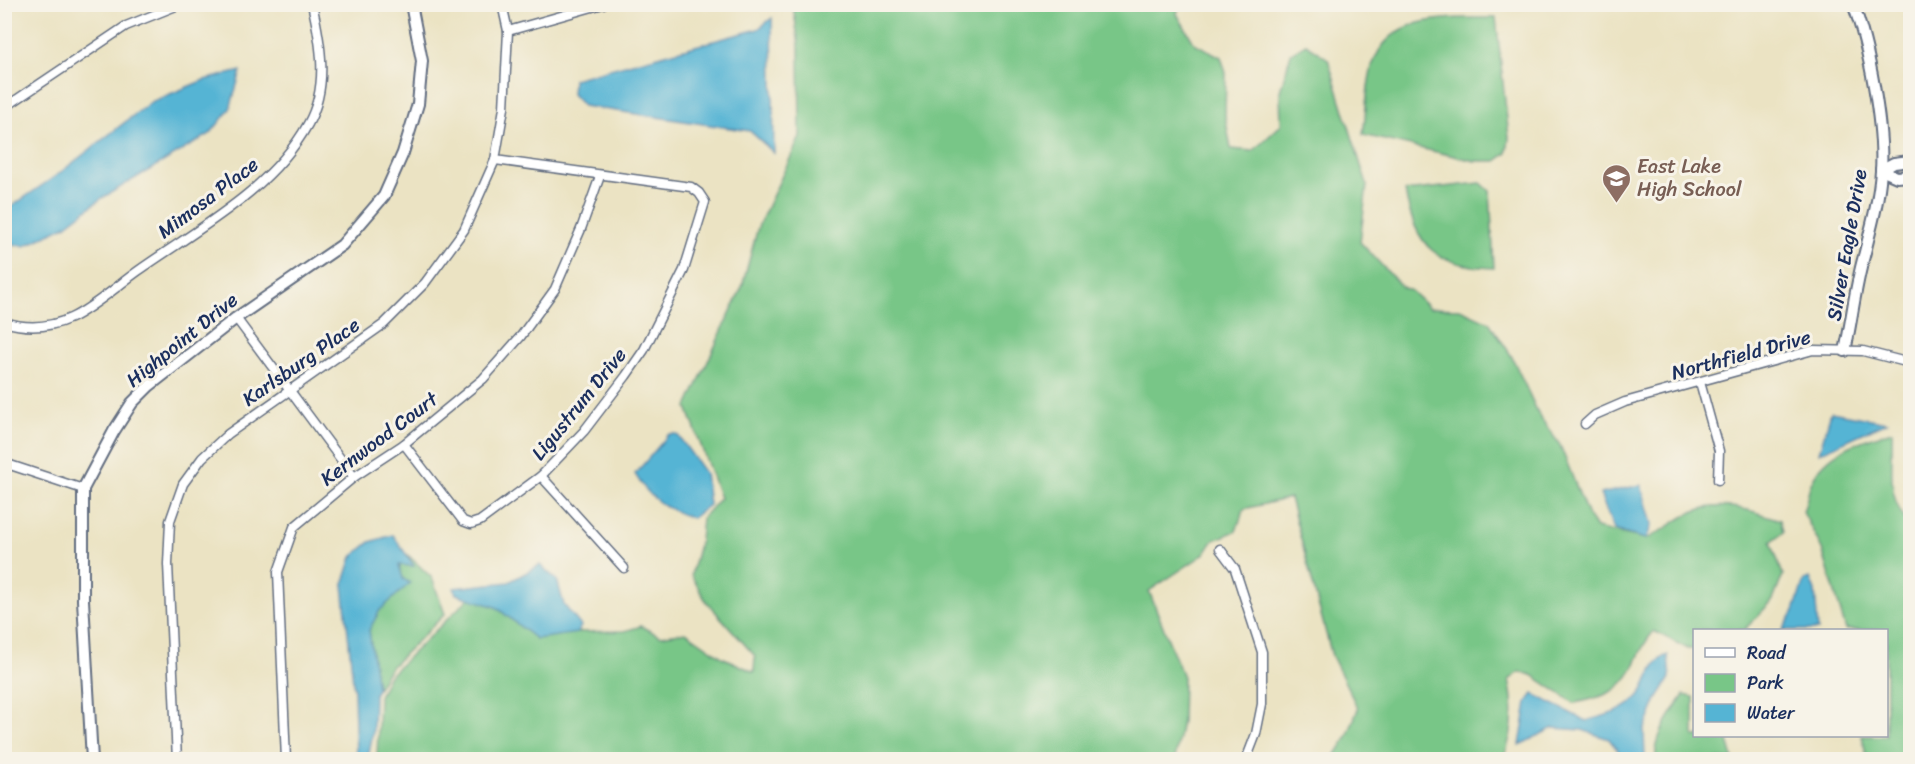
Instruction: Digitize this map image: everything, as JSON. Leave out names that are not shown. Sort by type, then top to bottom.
[{"type":"street","points":[[5,108],[126,26],[181,4]]},
{"type":"street","name":"Mimosa Place","points":[[4,322],[31,328],[72,318],[245,196],[291,152],[310,123],[321,77],[318,29],[312,4]]},
{"type":"street","name":"Highpoint Drive","points":[[92,759],[83,600],[83,489],[132,403],[149,386],[236,318],[342,245],[384,196],[403,153],[418,104],[422,61],[411,4]]},
{"type":"street","name":"Karlsburg Place","points":[[177,759],[168,564],[170,521],[183,484],[202,458],[228,434],[384,324],[425,283],[464,230],[495,160],[504,108],[508,32],[502,4]]},
{"type":"street","points":[[508,32],[603,4]]},
{"type":"street","name":"Silver Eagle Drive","points":[[1845,351],[1863,257],[1871,233],[1881,170],[1876,105],[1863,33],[1853,4]]},
{"type":"street","name":"Ligustrum Drive","points":[[404,444],[463,521],[471,524],[480,521],[541,476],[584,431],[644,350],[684,270],[705,202],[691,187],[495,160]]},
{"type":"street","points":[[1881,170],[1894,163],[1911,161]]},
{"type":"street","points":[[1881,170],[1897,177],[1911,176]]},
{"type":"street","name":"Kernwood Court","points":[[286,759],[279,572],[294,527],[354,477],[404,444],[483,379],[521,336],[555,289],[581,229],[600,176]]},
{"type":"street","points":[[236,318],[354,477]]},
{"type":"street","name":"Northfield Drive","points":[[1585,424],[1596,415],[1625,402],[1813,350],[1863,351],[1911,363]]},
{"type":"street","points":[[1700,382],[1719,451],[1718,480]]},
{"type":"street","points":[[4,463],[83,489]]},
{"type":"street","points":[[541,476],[624,568]]},
{"type":"street","points":[[1220,549],[1235,569],[1262,651],[1262,704],[1256,734],[1246,759]]},
{"type":"green space","points":[[793,5],[1179,5],[1177,14],[1194,43],[1221,57],[1226,73],[1225,116],[1231,149],[1253,151],[1281,125],[1280,91],[1291,53],[1306,44],[1328,59],[1367,185],[1360,242],[1402,287],[1411,291],[1429,308],[1460,309],[1489,322],[1511,355],[1540,417],[1560,445],[1588,516],[1596,528],[1646,539],[1690,513],[1724,506],[1780,520],[1783,532],[1771,542],[1783,575],[1773,600],[1745,629],[1693,629],[1693,649],[1688,649],[1654,631],[1623,683],[1616,689],[1592,699],[1574,703],[1532,675],[1520,672],[1509,680],[1512,720],[1507,750],[1503,759],[1333,759],[1347,737],[1358,709],[1332,656],[1290,498],[1244,509],[1236,531],[1214,540],[1203,555],[1149,591],[1183,677],[1182,721],[1175,759],[377,760],[379,696],[388,677],[469,598],[496,607],[536,639],[577,632],[625,631],[641,626],[660,636],[686,632],[722,657],[754,672],[755,656],[706,601],[691,575],[700,540],[702,518],[720,498],[687,407],[742,287],[758,227],[800,137],[799,46]]},
{"type":"green space","points":[[1457,18],[1496,18],[1509,138],[1507,153],[1496,161],[1475,161],[1363,135],[1370,75],[1377,54],[1388,39],[1402,29],[1419,23]]},
{"type":"green space","points":[[1481,183],[1490,191],[1494,268],[1457,263],[1443,258],[1432,250],[1422,239],[1415,226],[1405,191]]},
{"type":"green space","points":[[1892,431],[1893,492],[1910,526],[1910,759],[1867,759],[1862,737],[1888,737],[1888,629],[1846,629],[1822,549],[1803,512],[1812,481],[1826,461],[1846,448]]},
{"type":"green space","points":[[407,554],[432,578],[445,614],[389,669],[377,689],[369,630],[380,610],[409,583],[403,579],[399,565],[414,566]]},
{"type":"green space","points":[[1684,695],[1693,697],[1693,737],[1727,737],[1733,759],[1656,759],[1657,742],[1669,717]]},
{"type":"water","points":[[772,18],[774,153],[750,131],[583,106],[572,94],[573,79],[758,29]]},
{"type":"water","points":[[241,71],[230,109],[210,134],[102,198],[65,226],[25,246],[5,243],[5,211],[57,175],[151,102],[204,80]]},
{"type":"water","points":[[1831,412],[1887,422],[1819,453]]},
{"type":"water","points":[[669,434],[677,434],[705,473],[709,505],[692,518],[674,511],[652,497],[635,474]]},
{"type":"water","points":[[1641,485],[1652,524],[1646,539],[1614,530],[1600,494]]},
{"type":"water","points":[[393,535],[414,566],[399,565],[403,579],[410,583],[380,610],[369,630],[377,689],[374,694],[373,732],[368,758],[361,759],[356,756],[354,692],[343,585],[352,557],[370,542]]},
{"type":"water","points":[[540,565],[557,580],[564,605],[581,626],[577,633],[536,639],[496,607],[456,594],[454,588],[509,582]]},
{"type":"water","points":[[1810,578],[1815,591],[1818,629],[1784,629],[1794,611],[1804,580]]},
{"type":"water","points":[[1668,655],[1670,678],[1658,697],[1644,731],[1645,759],[1624,759],[1609,739],[1582,730],[1553,728],[1520,745],[1527,702],[1533,694],[1586,721],[1601,717],[1616,712],[1636,699],[1654,666]]},
{"type":"place","name":"East Lake High School","points":[[1616,204]]}]
